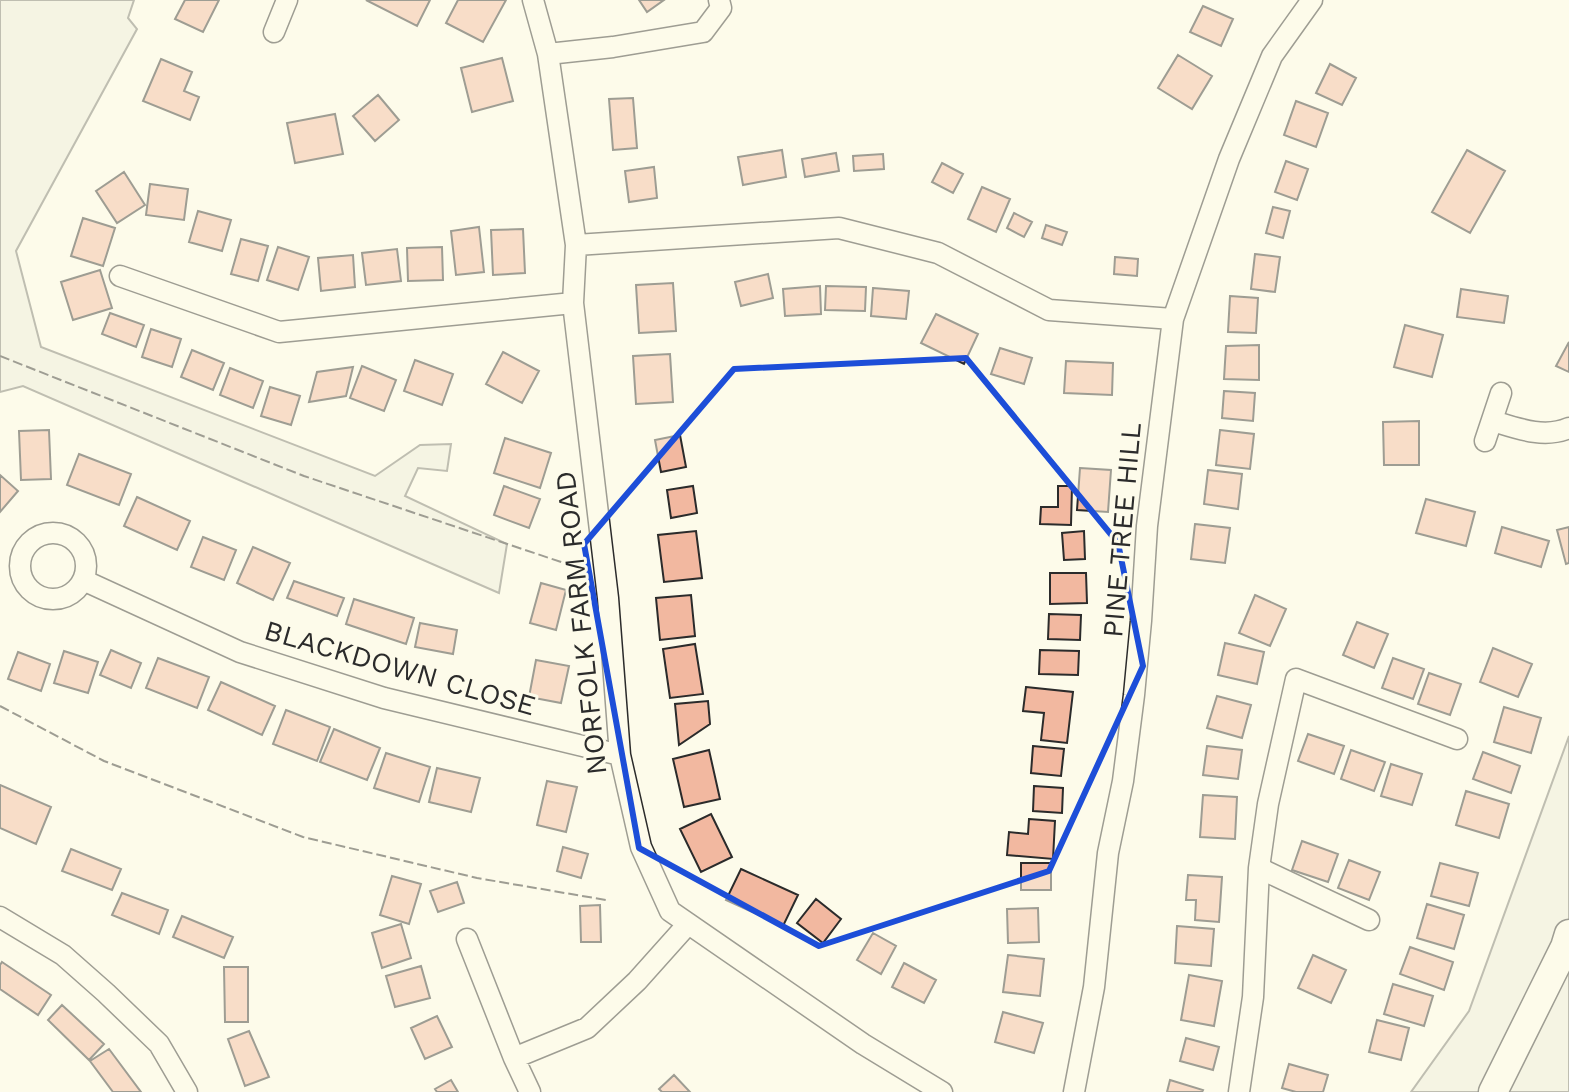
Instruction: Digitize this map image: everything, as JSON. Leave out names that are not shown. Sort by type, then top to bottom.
[{"type":"main road","points":[[1493,1092],[1569,934]]},
{"type":"street","points":[[274,32],[287,0]]},
{"type":"street","name":"NORFOLK FARM ROAD","points":[[533,0],[548,54],[576,245],[573,303],[608,598],[620,755],[641,847],[670,911],[863,1044],[942,1092]]},
{"type":"street","points":[[548,54],[703,32],[721,8],[719,0]]},
{"type":"street","name":"PINE TREE HILL","points":[[1074,1092],[1094,987],[1108,853],[1123,781],[1141,621],[1147,526],[1173,319],[1229,159],[1272,56],[1312,0]]},
{"type":"street","points":[[576,245],[839,228],[938,253],[1049,310],[1173,319]]},
{"type":"street","points":[[120,276],[279,332],[573,303]]},
{"type":"street","points":[[1485,441],[1501,393]]},
{"type":"street","points":[[1493,421],[1530,433],[1569,428]]},
{"type":"street","name":"BLACKDOWN CLOSE","points":[[83,580],[240,652],[384,698],[620,755]]},
{"type":"street","points":[[1239,1092],[1253,997],[1259,868],[1268,804],[1296,679],[1457,739]]},
{"type":"street","points":[[1259,868],[1369,920]]},
{"type":"street","points":[[0,917],[63,955],[106,993],[159,1044],[187,1092]]},
{"type":"street","points":[[514,1058],[587,1028],[637,981],[688,924]]},
{"type":"street","points":[[467,939],[530,1092]]},
{"type":"highlighted area","points":[[966,358],[1118,543],[1143,666],[1049,871],[819,946],[639,848],[584,544],[734,369]]},
{"type":"shaded area","points":[[0,0],[134,0],[128,18],[137,29],[16,251],[41,347],[375,476],[420,445],[451,444],[447,471],[418,468],[405,496],[507,544],[499,593],[23,386],[0,392]]},
{"type":"shaded area","points":[[1569,736],[1569,1092],[1411,1092],[1469,1011]]},
{"type":"building","points":[[185,0],[219,0],[203,32],[175,19]]},
{"type":"building","points":[[366,0],[430,0],[417,26]]},
{"type":"building","points":[[458,0],[506,0],[483,42],[446,23]]},
{"type":"building","points":[[639,0],[664,0],[647,12]]},
{"type":"building","points":[[1203,6],[1233,19],[1221,46],[1190,32]]},
{"type":"building","points":[[1178,55],[1212,76],[1192,109],[1158,88]]},
{"type":"building","points":[[502,58],[513,101],[472,112],[461,68]]},
{"type":"building","points":[[161,59],[192,72],[184,91],[199,97],[190,120],[143,101]]},
{"type":"building","points":[[1330,64],[1356,78],[1342,105],[1316,93]]},
{"type":"building","points":[[378,95],[399,120],[375,141],[353,116]]},
{"type":"building","points":[[633,98],[637,148],[613,150],[609,99]]},
{"type":"building","points":[[1296,101],[1328,113],[1316,147],[1284,135]]},
{"type":"building","points":[[335,114],[343,154],[295,163],[287,123]]},
{"type":"building","points":[[782,150],[786,177],[743,185],[738,157]]},
{"type":"building","points":[[1467,150],[1505,171],[1470,233],[1432,212]]},
{"type":"building","points":[[836,153],[839,171],[805,177],[802,159]]},
{"type":"building","points":[[883,154],[884,169],[854,171],[853,156]]},
{"type":"building","points":[[1286,161],[1308,169],[1297,200],[1275,192]]},
{"type":"building","points":[[942,163],[963,174],[953,193],[932,182]]},
{"type":"building","points":[[654,167],[657,198],[629,202],[625,171]]},
{"type":"building","points":[[124,172],[145,205],[117,223],[96,191]]},
{"type":"building","points":[[150,184],[188,189],[184,220],[146,215]]},
{"type":"building","points":[[982,187],[1010,199],[996,232],[968,219]]},
{"type":"building","points":[[1273,207],[1290,211],[1283,238],[1266,233]]},
{"type":"building","points":[[198,211],[231,220],[222,251],[189,242]]},
{"type":"building","points":[[1014,213],[1032,222],[1024,237],[1007,228]]},
{"type":"building","points":[[83,218],[115,228],[103,266],[71,256]]},
{"type":"building","points":[[1046,225],[1067,232],[1062,245],[1042,238]]},
{"type":"building","points":[[479,227],[484,272],[456,275],[451,231]]},
{"type":"building","points":[[523,229],[525,273],[493,275],[491,230]]},
{"type":"building","points":[[241,239],[268,246],[258,281],[231,274]]},
{"type":"building","points":[[278,247],[309,257],[298,290],[267,280]]},
{"type":"building","points":[[442,247],[443,280],[408,281],[407,248]]},
{"type":"building","points":[[397,249],[401,281],[366,285],[362,253]]},
{"type":"building","points":[[1255,254],[1280,257],[1275,292],[1251,289]]},
{"type":"building","points":[[353,255],[355,287],[321,291],[318,258]]},
{"type":"building","points":[[1115,257],[1138,259],[1137,276],[1114,274]]},
{"type":"building","points":[[100,270],[112,308],[73,320],[61,282]]},
{"type":"building","points":[[768,274],[773,298],[741,306],[735,282]]},
{"type":"building","points":[[673,283],[676,331],[639,333],[636,285]]},
{"type":"building","points":[[820,286],[821,314],[785,316],[783,289]]},
{"type":"building","points":[[826,286],[866,287],[865,311],[825,310]]},
{"type":"building","points":[[873,288],[909,291],[906,319],[871,316]]},
{"type":"building","points":[[1461,289],[1508,296],[1504,323],[1457,317]]},
{"type":"building","points":[[1230,296],[1258,298],[1256,333],[1228,332]]},
{"type":"building","points":[[110,313],[144,325],[136,347],[102,334]]},
{"type":"building","points":[[936,314],[978,334],[964,364],[921,343]]},
{"type":"building","points":[[1405,325],[1443,335],[1432,377],[1394,367]]},
{"type":"building","points":[[151,329],[181,339],[172,367],[142,357]]},
{"type":"building","points":[[1569,342],[1569,372],[1556,366]]},
{"type":"building","points":[[1259,345],[1259,380],[1224,379],[1226,346]]},
{"type":"building","points":[[1000,348],[1032,358],[1024,384],[991,374]]},
{"type":"building","points":[[192,350],[224,363],[213,390],[181,377]]},
{"type":"building","points":[[503,352],[539,371],[522,403],[486,384]]},
{"type":"building","points":[[670,354],[673,402],[636,404],[633,356]]},
{"type":"building","points":[[415,360],[453,374],[442,405],[404,391]]},
{"type":"building","points":[[1066,361],[1113,363],[1112,395],[1064,393]]},
{"type":"building","points":[[362,366],[396,380],[384,411],[350,398]]},
{"type":"building","points":[[353,367],[346,396],[309,402],[317,372]]},
{"type":"building","points":[[230,368],[263,381],[253,408],[220,395]]},
{"type":"building","points":[[270,387],[300,396],[291,425],[261,416]]},
{"type":"building","points":[[1224,391],[1255,393],[1253,421],[1222,418]]},
{"type":"building","points":[[1419,421],[1419,465],[1384,465],[1383,422]]},
{"type":"building","points":[[49,430],[51,479],[21,480],[19,431]]},
{"type":"building","points":[[1220,430],[1254,434],[1250,469],[1216,465]]},
{"type":"building","points":[[680,435],[686,467],[661,472],[655,440]]},
{"type":"building","points":[[505,438],[551,453],[540,488],[494,473]]},
{"type":"building","points":[[79,454],[131,474],[119,505],[67,485]]},
{"type":"building","points":[[1080,468],[1111,470],[1108,512],[1077,510]]},
{"type":"building","points":[[1208,470],[1242,474],[1238,509],[1204,504]]},
{"type":"building","points":[[0,475],[18,491],[0,512]]},
{"type":"building","points":[[504,486],[540,499],[529,528],[494,515]]},
{"type":"building","points":[[693,486],[697,513],[671,518],[667,490]]},
{"type":"building","points":[[1058,486],[1072,486],[1071,525],[1040,524],[1041,507],[1058,507]]},
{"type":"building","points":[[137,497],[190,521],[177,550],[124,526]]},
{"type":"building","points":[[1426,499],[1475,512],[1466,546],[1416,533]]},
{"type":"building","points":[[1195,524],[1230,528],[1225,563],[1191,559]]},
{"type":"building","points":[[1502,527],[1549,541],[1541,567],[1495,553]]},
{"type":"building","points":[[1569,527],[1569,563],[1566,564],[1557,530]]},
{"type":"building","points":[[696,531],[702,578],[664,582],[658,535]]},
{"type":"building","points":[[1084,531],[1085,559],[1064,560],[1062,533]]},
{"type":"building","points":[[203,537],[236,550],[224,580],[191,567]]},
{"type":"building","points":[[253,547],[290,563],[273,600],[237,583]]},
{"type":"building","points":[[1050,573],[1086,573],[1087,603],[1050,604]]},
{"type":"building","points":[[294,581],[344,598],[337,616],[287,598]]},
{"type":"building","points":[[541,583],[566,590],[556,630],[530,623]]},
{"type":"building","points":[[691,595],[695,636],[660,640],[656,598]]},
{"type":"building","points":[[1255,595],[1286,609],[1270,646],[1239,633]]},
{"type":"building","points":[[354,599],[414,618],[406,644],[346,624]]},
{"type":"building","points":[[1049,614],[1081,615],[1080,640],[1048,639]]},
{"type":"building","points":[[1357,622],[1388,634],[1374,668],[1343,655]]},
{"type":"building","points":[[420,623],[457,630],[453,654],[415,647]]},
{"type":"building","points":[[1225,643],[1264,652],[1257,684],[1218,675]]},
{"type":"building","points":[[695,644],[703,694],[670,698],[663,649]]},
{"type":"building","points":[[1493,648],[1532,664],[1518,697],[1480,682]]},
{"type":"building","points":[[111,650],[141,663],[131,688],[100,675]]},
{"type":"building","points":[[1040,650],[1079,651],[1078,675],[1039,674]]},
{"type":"building","points":[[64,651],[98,662],[88,693],[54,683]]},
{"type":"building","points":[[18,652],[50,664],[41,691],[8,679]]},
{"type":"building","points":[[158,658],[209,677],[197,708],[146,688]]},
{"type":"building","points":[[1393,658],[1424,669],[1413,699],[1382,688]]},
{"type":"building","points":[[536,660],[569,666],[561,703],[529,697]]},
{"type":"building","points":[[1429,673],[1461,684],[1450,715],[1418,704]]},
{"type":"building","points":[[221,682],[275,706],[262,735],[208,710]]},
{"type":"building","points":[[1026,687],[1073,692],[1067,743],[1041,740],[1044,713],[1023,711]]},
{"type":"building","points":[[1217,696],[1251,705],[1242,738],[1207,728]]},
{"type":"building","points":[[708,701],[710,724],[679,745],[675,704]]},
{"type":"building","points":[[1504,707],[1541,718],[1531,753],[1494,742]]},
{"type":"building","points":[[286,710],[330,727],[317,761],[273,744]]},
{"type":"building","points":[[334,729],[380,748],[367,780],[320,762]]},
{"type":"building","points":[[1308,734],[1344,746],[1334,774],[1298,761]]},
{"type":"building","points":[[1033,746],[1064,749],[1061,776],[1031,773]]},
{"type":"building","points":[[1207,746],[1242,750],[1238,779],[1203,775]]},
{"type":"building","points":[[709,750],[720,799],[684,807],[673,759]]},
{"type":"building","points":[[1351,750],[1385,762],[1374,791],[1341,779]]},
{"type":"building","points":[[1483,752],[1520,766],[1511,793],[1473,779]]},
{"type":"building","points":[[386,753],[430,767],[419,802],[374,788]]},
{"type":"building","points":[[1391,764],[1422,774],[1412,805],[1381,796]]},
{"type":"building","points":[[437,768],[480,778],[471,812],[429,802]]},
{"type":"building","points":[[547,781],[577,787],[566,832],[537,825]]},
{"type":"building","points":[[0,785],[51,807],[36,844],[0,828]]},
{"type":"building","points":[[1034,786],[1063,788],[1062,813],[1033,811]]},
{"type":"building","points":[[1466,791],[1509,804],[1499,838],[1456,825]]},
{"type":"building","points":[[1203,795],[1237,797],[1235,839],[1200,837]]},
{"type":"building","points":[[711,814],[732,857],[701,872],[680,829]]},
{"type":"building","points":[[1029,819],[1055,821],[1053,859],[1007,855],[1009,832],[1028,834]]},
{"type":"building","points":[[1302,841],[1338,854],[1328,882],[1292,870]]},
{"type":"building","points":[[563,847],[588,854],[581,878],[557,871]]},
{"type":"building","points":[[71,849],[121,869],[112,890],[62,871]]},
{"type":"building","points":[[1349,860],[1380,872],[1369,900],[1338,888]]},
{"type":"building","points":[[1021,863],[1051,863],[1051,890],[1021,890]]},
{"type":"building","points":[[1440,863],[1478,873],[1469,906],[1431,896]]},
{"type":"building","points":[[741,869],[798,895],[783,926],[726,900]]},
{"type":"building","points":[[1188,875],[1222,877],[1219,922],[1195,920],[1196,900],[1186,900]]},
{"type":"building","points":[[392,876],[421,884],[409,924],[380,915]]},
{"type":"building","points":[[457,882],[464,903],[438,912],[430,891]]},
{"type":"building","points":[[122,893],[168,910],[159,934],[112,915]]},
{"type":"building","points":[[816,899],[841,919],[823,943],[797,923]]},
{"type":"building","points":[[1427,904],[1464,915],[1454,949],[1417,938]]},
{"type":"building","points":[[600,905],[601,942],[581,942],[580,906]]},
{"type":"building","points":[[1038,908],[1039,942],[1008,943],[1007,909]]},
{"type":"building","points":[[182,916],[233,937],[224,958],[173,937]]},
{"type":"building","points":[[401,924],[411,958],[382,968],[372,933]]},
{"type":"building","points":[[1177,926],[1214,929],[1211,966],[1175,963]]},
{"type":"building","points":[[873,933],[896,946],[881,974],[857,960]]},
{"type":"building","points":[[1410,947],[1453,962],[1444,990],[1400,974]]},
{"type":"building","points":[[1008,955],[1044,959],[1040,996],[1003,992]]},
{"type":"building","points":[[1313,955],[1346,970],[1331,1003],[1298,988]]},
{"type":"building","points":[[2,962],[51,995],[38,1015],[0,989]]},
{"type":"building","points":[[904,963],[936,980],[924,1003],[892,987]]},
{"type":"building","points":[[421,966],[430,998],[395,1007],[386,976]]},
{"type":"building","points":[[224,967],[248,967],[248,1022],[225,1022]]},
{"type":"building","points":[[1189,975],[1222,981],[1214,1026],[1181,1020]]},
{"type":"building","points":[[1393,984],[1433,996],[1424,1026],[1384,1014]]},
{"type":"building","points":[[62,1005],[104,1044],[89,1060],[48,1020]]},
{"type":"building","points":[[1003,1012],[1043,1023],[1034,1053],[995,1042]]},
{"type":"building","points":[[437,1016],[452,1047],[425,1059],[411,1028]]},
{"type":"building","points":[[1377,1020],[1409,1028],[1401,1060],[1369,1052]]},
{"type":"building","points":[[249,1031],[269,1077],[245,1086],[228,1039]]},
{"type":"building","points":[[1186,1038],[1219,1047],[1213,1070],[1180,1061]]},
{"type":"building","points":[[109,1049],[141,1092],[113,1092],[90,1061]]},
{"type":"building","points":[[1289,1064],[1328,1075],[1323,1092],[1296,1092],[1282,1088]]},
{"type":"building","points":[[674,1075],[690,1092],[662,1092],[659,1089]]},
{"type":"building","points":[[451,1080],[458,1092],[437,1092],[435,1089]]},
{"type":"building","points":[[1170,1080],[1203,1090],[1167,1092]]},
{"type":"fence","points":[[0,356],[304,476],[573,566]]},
{"type":"fence","points":[[0,706],[104,761],[303,837],[477,878],[606,900]]}]
